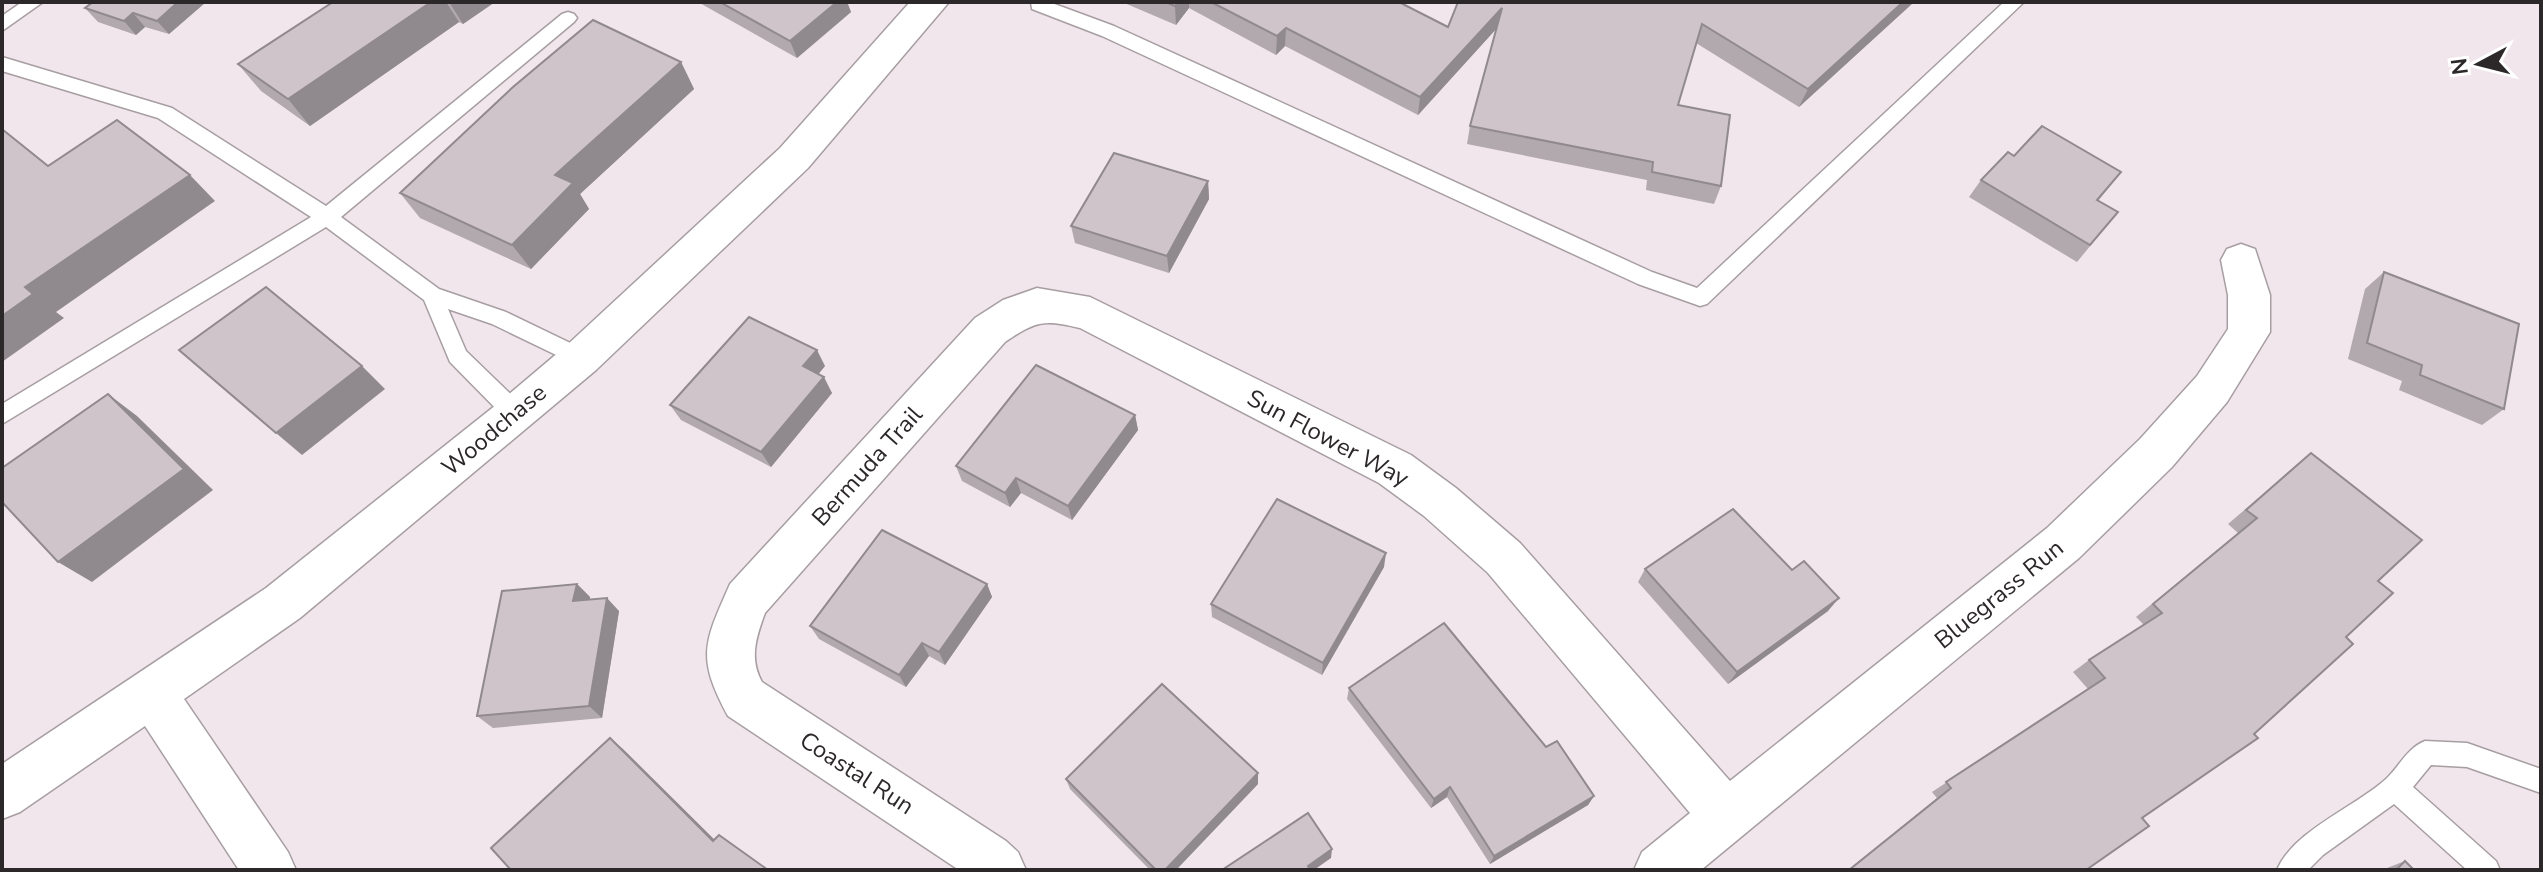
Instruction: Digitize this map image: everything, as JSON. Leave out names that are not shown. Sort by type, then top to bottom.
[{"type":"street","name":"Woodchase","points":[[2,794],[283,603],[516,414],[581,358],[794,158],[931,2]]},
{"type":"street","name":"Bluegrass Run","points":[[1660,870],[2063,543],[2156,453],[2212,389],[2249,332],[2249,295],[2241,260]]},
{"type":"street","name":"Sun Flower Way","points":[[1045,303],[1090,314],[1104,321],[1395,469],[1440,502],[1504,558],[1726,816]]},
{"type":"street","name":"Bermuda Trail","points":[[729,665],[738,620],[747,599],[990,330],[1022,307],[1045,303]]},
{"type":"street","name":"Coastal Run","points":[[729,665],[745,699],[1000,870]]},
{"type":"street","points":[[152,694],[270,870]]},
{"type":"lane","points":[[2,25],[34,2]]},
{"type":"lane","points":[[1040,2],[1038,5],[1177,62],[1645,278],[1700,298],[2015,2]]},
{"type":"lane","points":[[2,415],[327,217],[568,18]]},
{"type":"lane","points":[[2,64],[165,113],[327,217],[432,295],[499,318],[581,358]]},
{"type":"lane","points":[[432,295],[458,356],[516,414]]},
{"type":"lane","points":[[2290,870],[2314,846],[2395,788],[2425,753],[2467,755],[2541,781]]},
{"type":"lane","points":[[2395,788],[2487,870]]},
{"type":"building","points":[[93,2],[178,2],[157,21],[133,13],[124,21],[85,8]]},
{"type":"building","points":[[333,2],[431,2],[288,99],[238,64]]},
{"type":"building","points":[[720,2],[837,2],[790,41]]},
{"type":"building","points":[[1211,2],[1399,2],[1448,27],[1458,2],[1903,2],[1808,89],[1702,24],[1678,105],[1730,115],[1721,186],[1652,172],[1653,162],[1470,126],[1502,8],[1420,97],[1286,28],[1277,36]]},
{"type":"building","points":[[593,20],[681,62],[555,175],[573,183],[512,245],[400,193],[513,87]]},
{"type":"building","points":[[117,120],[190,175],[25,287],[33,294],[2,316],[2,129],[48,166]]},
{"type":"building","points":[[2042,126],[2121,172],[2097,200],[2118,212],[2090,245],[1981,180],[2008,152],[2014,156]]},
{"type":"building","points":[[1114,153],[1208,181],[1167,256],[1071,226]]},
{"type":"building","points":[[2384,272],[2519,324],[2504,409],[2420,375],[2422,365],[2367,343]]},
{"type":"building","points":[[266,287],[362,366],[276,433],[179,350]]},
{"type":"building","points":[[749,317],[817,350],[803,366],[824,377],[761,452],[670,405]]},
{"type":"building","points":[[1036,365],[1135,415],[1068,506],[1016,478],[1005,493],[956,466]]},
{"type":"building","points":[[108,394],[184,469],[58,562],[2,502],[2,468]]},
{"type":"building","points":[[2311,453],[2422,540],[2378,581],[2393,593],[2346,637],[2353,644],[2254,734],[2258,738],[2142,818],[2149,826],[2086,870],[1849,870],[1951,788],[1946,782],[2105,678],[2089,660],[2162,613],[2153,604],[2257,518],[2246,510]]},
{"type":"building","points":[[1277,499],[1386,553],[1323,663],[1211,604]]},
{"type":"building","points":[[1733,509],[1792,570],[1804,561],[1839,598],[1737,672],[1645,569]]},
{"type":"building","points":[[882,530],[987,584],[939,652],[922,643],[899,675],[810,626]]},
{"type":"building","points":[[577,584],[573,601],[607,598],[589,706],[477,716],[502,591]]},
{"type":"building","points":[[1444,623],[1546,747],[1557,741],[1594,796],[1494,856],[1450,787],[1434,799],[1349,688]]},
{"type":"building","points":[[1162,684],[1258,773],[1165,870],[1156,870],[1066,779]]},
{"type":"building","points":[[610,738],[713,841],[719,835],[768,870],[511,870],[491,848]]},
{"type":"building","points":[[1308,813],[1332,849],[1308,866],[1310,870],[1222,870]]},
{"type":"building","points":[[2405,861],[2414,870],[2396,870]]}]
